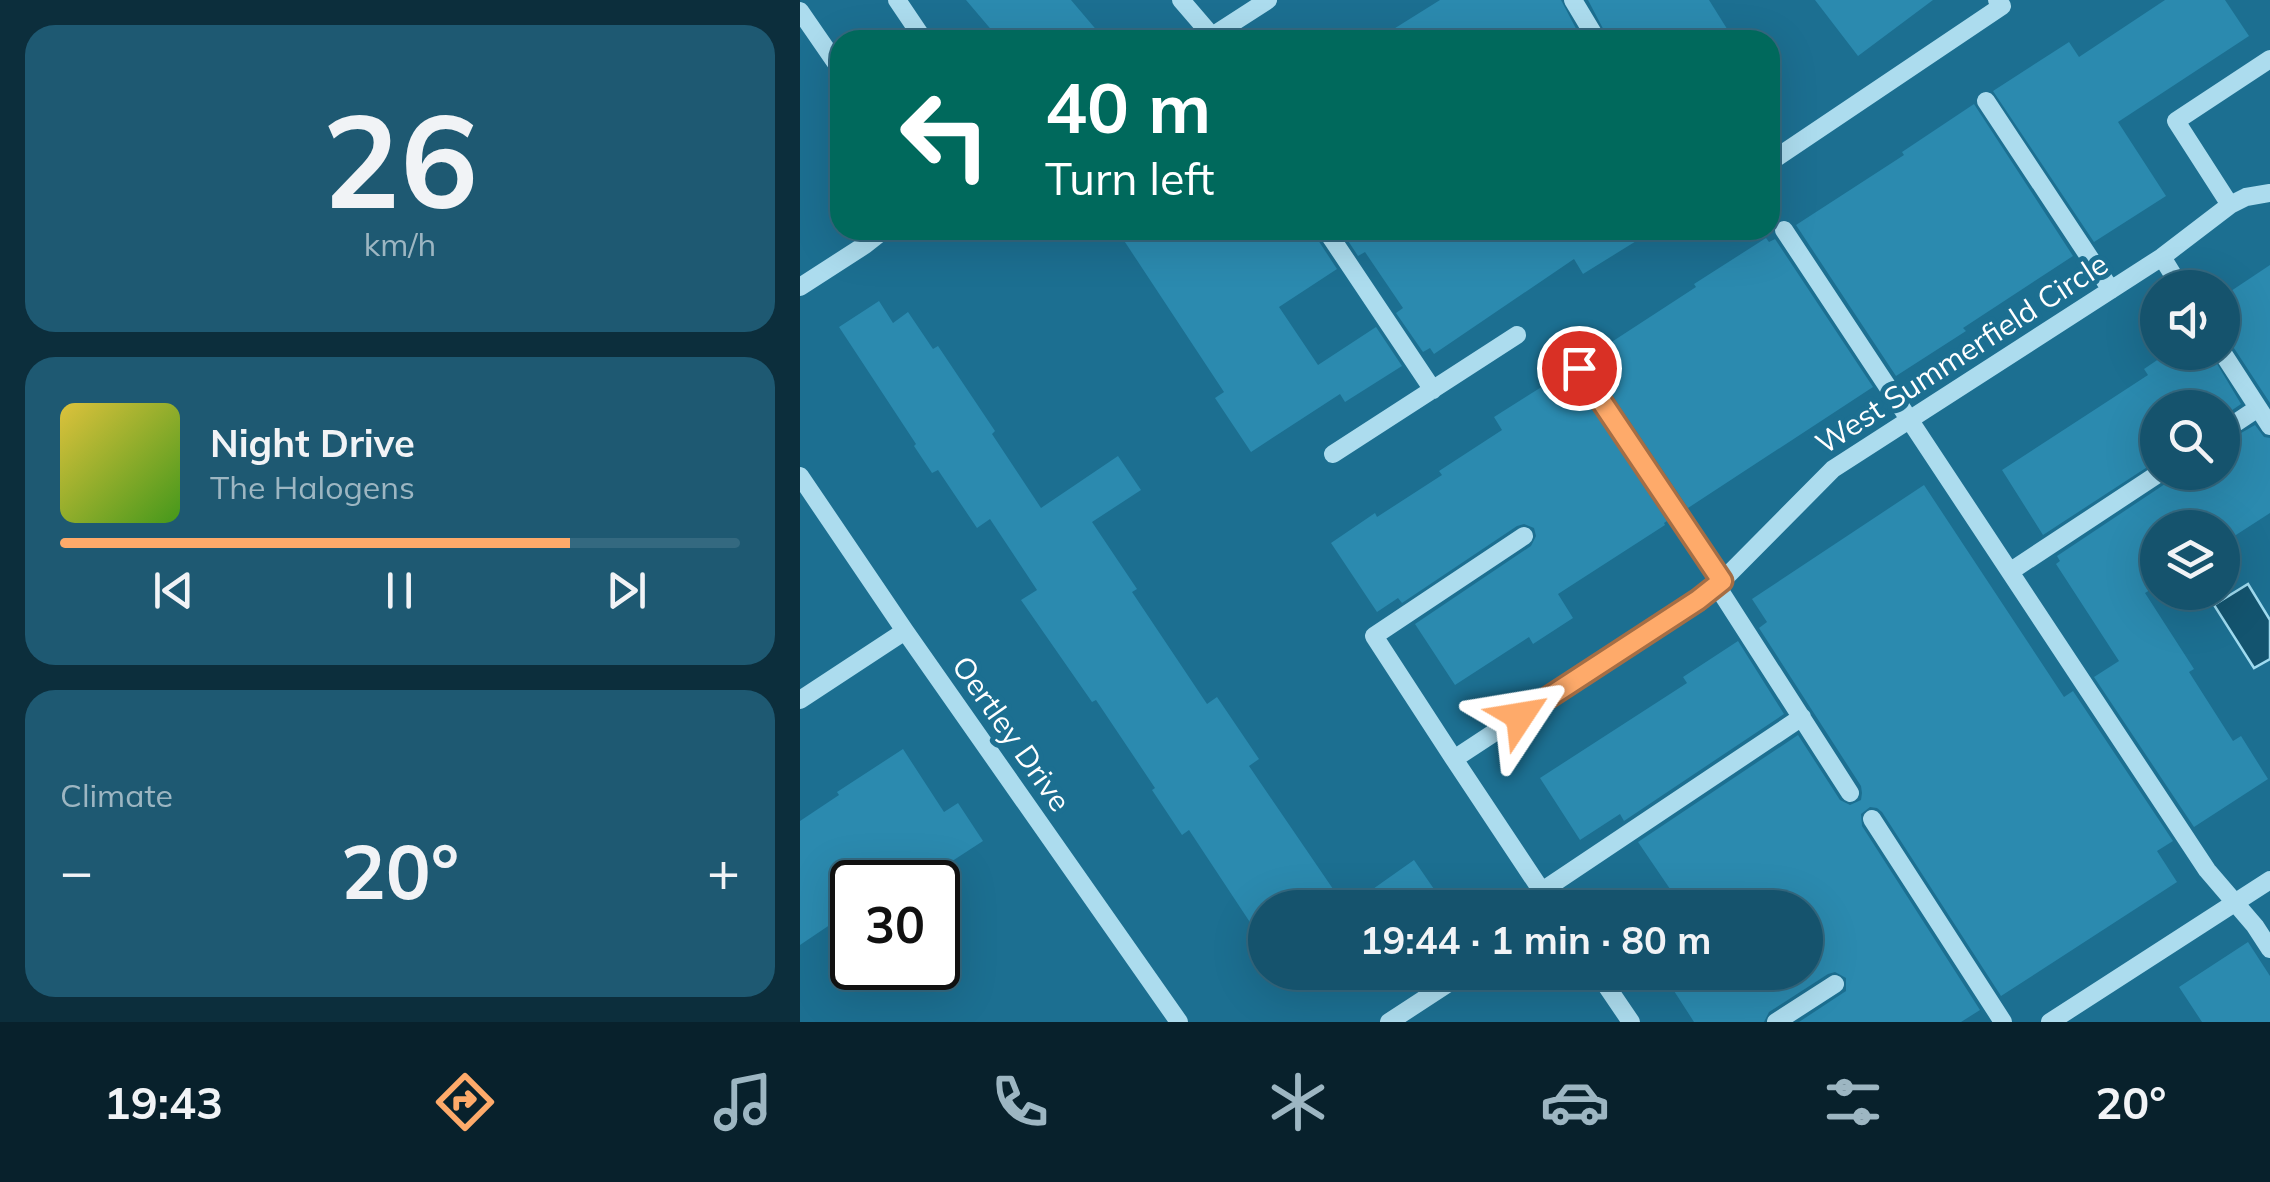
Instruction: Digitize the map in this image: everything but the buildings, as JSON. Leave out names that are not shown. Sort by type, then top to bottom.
[{"type":"street","points":[[897,0],[917,30]]},
{"type":"street","points":[[1182,0],[1203,30]]},
{"type":"street","points":[[1221,30],[1268,0]]},
{"type":"street","points":[[1573,0],[1592,30]]},
{"type":"street","points":[[1780,155],[2002,6],[1997,0]]},
{"type":"street","points":[[800,12],[830,55]]},
{"type":"street","points":[[2230,206],[2176,121],[2270,60]]},
{"type":"street","points":[[1986,101],[2112,290]]},
{"type":"street","name":"West Summerfield Circle","points":[[1454,759],[1719,584],[1825,476],[2162,257],[2230,206],[2246,197],[2270,193]]},
{"type":"street","points":[[1784,230],[2207,870],[2255,926],[2270,950]]},
{"type":"street","points":[[800,287],[872,240]]},
{"type":"street","points":[[1333,240],[1432,390]]},
{"type":"street","points":[[2162,257],[2170,270]]},
{"type":"street","points":[[1333,454],[1517,336]]},
{"type":"street","points":[[1579,368],[1850,793]]},
{"type":"street","points":[[2234,370],[2270,426]]},
{"type":"street","points":[[2240,420],[2258,408]]},
{"type":"street","name":"Oertley Drive","points":[[800,476],[1179,1022]]},
{"type":"street","points":[[2012,571],[2140,486]]},
{"type":"street","points":[[1524,536],[1374,636],[1541,890]]},
{"type":"street","points":[[800,700],[905,632]]},
{"type":"street","points":[[1543,890],[1802,717]]},
{"type":"street","points":[[1872,819],[2002,1022]]},
{"type":"street","points":[[2050,1022],[2270,880]]},
{"type":"street","points":[[1776,1022],[1834,984]]},
{"type":"street","points":[[1390,1022],[1438,990]]},
{"type":"street","points":[[1610,990],[1632,1022]]},
{"type":"water","points":[[2248,584],[2270,620],[2270,659],[2254,668],[2217,610],[2240,610],[2240,589]]},
{"type":"route","points":[[1520,716],[1722,581],[1579,368]]}]
